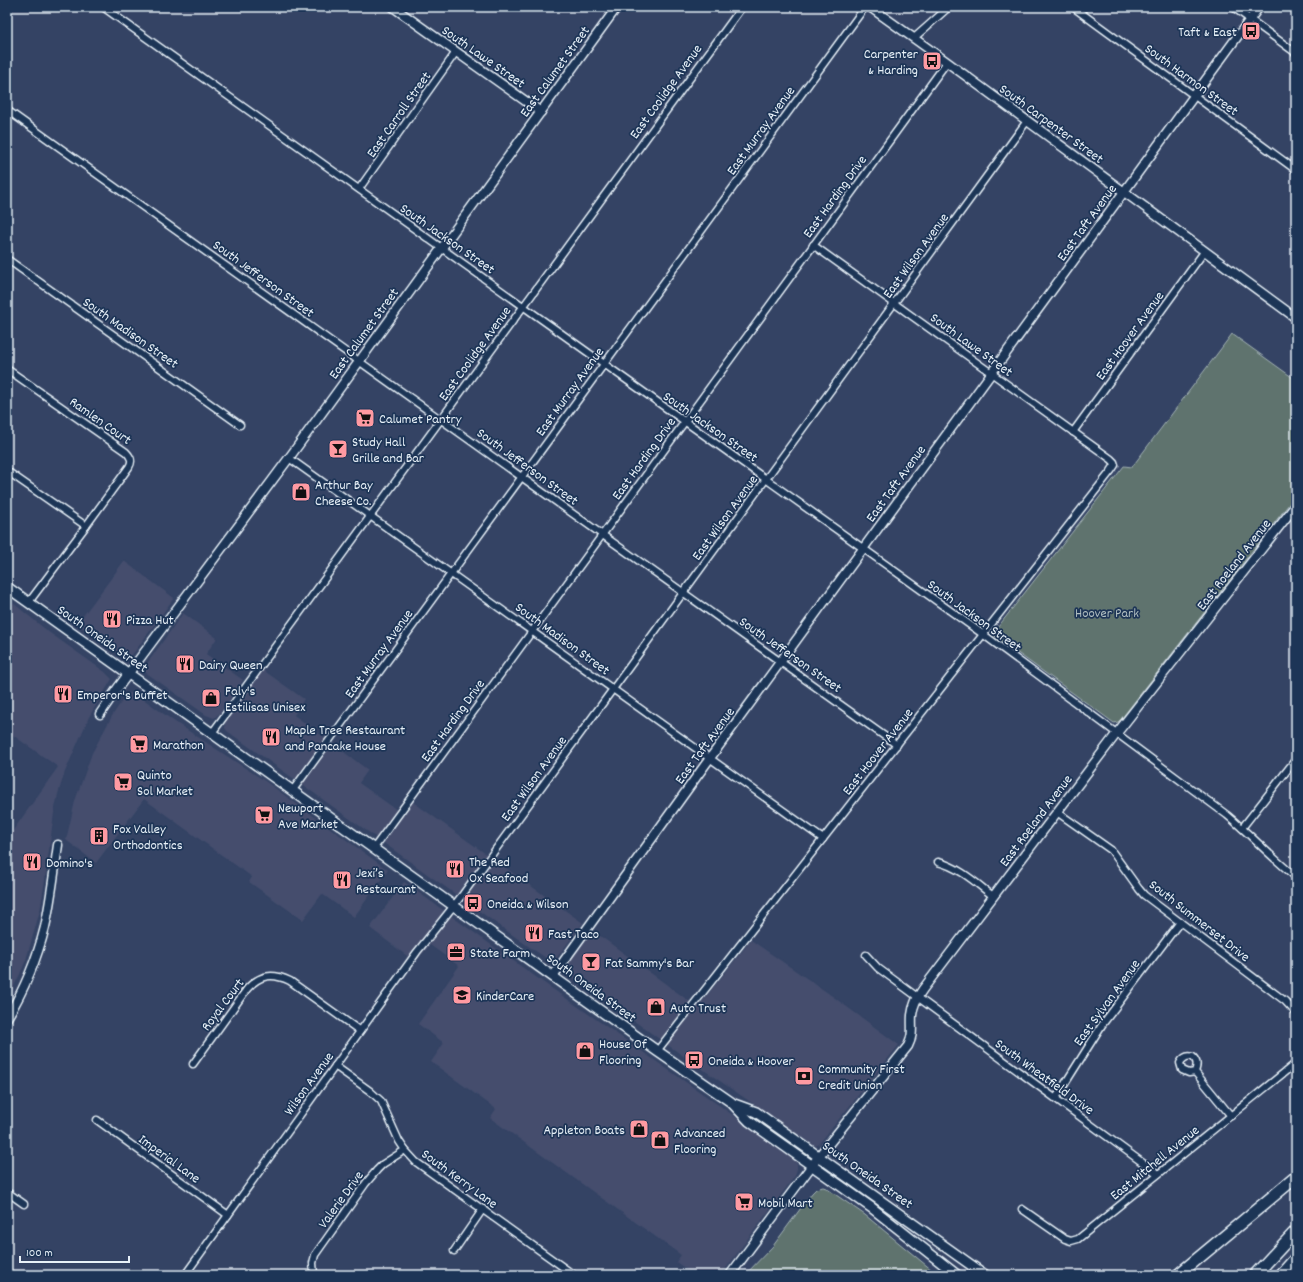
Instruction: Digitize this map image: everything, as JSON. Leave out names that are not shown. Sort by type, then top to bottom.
[{"type":"highway","points":[[1178,1275],[1296,1177]]},
{"type":"highway","points":[[1254,1275],[1296,1231]]},
{"type":"highway","points":[[1281,1275],[1296,1258]]},
{"type":"main road","name":"South Oneida Street","points":[[7,587],[657,1051],[731,1102],[749,1121],[815,1161],[985,1275]]},
{"type":"main road","name":"South Oneida Street","points":[[815,1161],[957,1275]]},
{"type":"street","name":"South Jackson Street","points":[[103,7],[604,363],[984,636],[1227,815],[1273,858],[1296,877]]},
{"type":"street","name":"South Lawe Street","points":[[393,7],[541,112]]},
{"type":"street","name":"East Calumet Street","points":[[100,714],[618,7]]},
{"type":"street","name":"East Coolidge Avenue","points":[[212,733],[440,418],[742,7]]},
{"type":"street","name":"East Murray Avenue","points":[[293,790],[865,7]]},
{"type":"street","name":"South Carpenter Street","points":[[870,7],[1296,318]]},
{"type":"street","points":[[914,38],[949,7]]},
{"type":"street","name":"South Harmon Street","points":[[1074,7],[1296,170]]},
{"type":"street","points":[[1233,7],[1296,53]]},
{"type":"street","name":"East Taft Avenue","points":[[553,976],[710,758],[1259,7]]},
{"type":"street","name":"East Carroll Street","points":[[359,189],[456,52]]},
{"type":"street","name":"East Harding Drive","points":[[374,848],[947,62]]},
{"type":"street","name":"South Jefferson Street","points":[[7,110],[897,745]]},
{"type":"street","name":"East Wilson Avenue","points":[[453,905],[613,689],[1027,121]]},
{"type":"street","name":"South Lawe Street","points":[[813,245],[1111,459],[1115,464]]},
{"type":"street","name":"East Hoover Avenue","points":[[1073,432],[1204,252]]},
{"type":"street","name":"South Madison Street","points":[[7,259],[240,425]]},
{"type":"street","name":"Ramlen Court","points":[[7,368],[126,452],[131,458],[131,464],[129,467],[29,602]]},
{"type":"street","name":"South Madison Street","points":[[289,458],[823,839]]},
{"type":"street","name":"East Hoover Avenue","points":[[657,1051],[984,636],[1111,472],[1115,464]]},
{"type":"street","points":[[7,471],[86,526]]},
{"type":"street","name":"East Roeland Avenue","points":[[730,1275],[815,1161],[908,1046],[913,1031],[912,1016],[918,997],[1117,733],[1296,505]]},
{"type":"street","points":[[1242,828],[1296,760]]},
{"type":"street","name":"South Summerset Drive","points":[[1058,812],[1111,850],[1139,889],[1180,922],[1286,1001],[1296,1012]]},
{"type":"street","points":[[7,1018],[23,988],[40,943],[48,912],[58,845]]},
{"type":"street","points":[[938,862],[956,869],[993,896]]},
{"type":"street","name":"Wilson Avenue","points":[[184,1275],[417,952],[453,905]]},
{"type":"street","name":"East Sylvan Avenue","points":[[1056,1098],[1102,1025],[1180,922]]},
{"type":"street","name":"South Wheatfield Drive","points":[[866,955],[878,968],[1158,1174]]},
{"type":"street","name":"Royal Court","points":[[193,1064],[247,989],[257,980],[269,976],[282,977],[290,981],[360,1031]]},
{"type":"street","name":"East Mitchell Avenue","points":[[1022,1209],[1065,1239],[1071,1241],[1078,1239],[1296,1063]]},
{"type":"street","name":"South Kerry Lane","points":[[335,1066],[370,1091],[381,1101],[399,1141],[416,1162],[574,1275]]},
{"type":"street","points":[[1195,1072],[1230,1116]]},
{"type":"street","name":"Imperial Lane","points":[[97,1120],[228,1215]]},
{"type":"street","name":"Valerie Drive","points":[[314,1275],[313,1263],[315,1255],[366,1183],[383,1164],[405,1150]]},
{"type":"street","points":[[7,1192],[24,1204]]},
{"type":"street","points":[[454,1251],[483,1209]]},
{"type":"shaded area","points":[[124,561],[174,598],[136,650],[131,656],[125,658],[77,624]]},
{"type":"shaded area","points":[[13,603],[50,633],[105,672],[112,679],[89,717],[65,772],[54,813],[40,911],[26,960],[7,1000],[7,839],[58,767],[7,731],[7,612]]},
{"type":"shaded area","points":[[183,613],[217,638],[206,654],[243,680],[220,713],[214,718],[206,715],[145,672],[144,669]]},
{"type":"shaded area","points":[[263,670],[304,699],[294,715],[368,770],[359,783],[404,815],[413,802],[583,923],[555,960],[549,960],[528,946],[227,731],[225,728],[225,722]]},
{"type":"shaded area","points":[[132,692],[265,781],[388,870],[354,917],[322,894],[303,920],[249,882],[252,877],[144,799],[96,863],[66,840],[75,801],[92,753],[112,716],[126,695]]},
{"type":"shaded area","points":[[404,882],[547,985],[793,1157],[797,1164],[795,1176],[721,1275],[694,1275],[676,1262],[681,1255],[490,1118],[496,1109],[431,1062],[444,1043],[418,1024],[459,966],[430,945],[415,962],[370,928]]},
{"type":"shaded area","points":[[592,930],[697,1008],[751,940],[828,993],[899,1045],[819,1144],[816,1146],[813,1145],[679,1053],[568,974],[567,967],[571,959]]},
{"type":"green space","name":"Hoover Park","points":[[1232,334],[1296,380],[1296,495],[1121,719],[1114,723],[997,638],[994,632],[1124,466],[1132,467]]},
{"type":"green space","points":[[823,1187],[865,1215],[938,1275],[745,1275],[773,1246],[812,1193],[816,1189]]},
{"type":"place","name":"Taft & East","points":[[1251,31]]},
{"type":"place","name":"Carpenter & Harding","points":[[932,61]]},
{"type":"place","name":"Calumet Pantry","points":[[365,418]]},
{"type":"place","name":"Study Hall Grille and Bar","points":[[338,449]]},
{"type":"place","name":"Arthur Bay Cheese Co.","points":[[301,492]]},
{"type":"place","name":"Pizza Hut","points":[[112,619]]},
{"type":"place","name":"Dairy Queen","points":[[185,664]]},
{"type":"place","name":"Emperor's Buffet","points":[[63,694]]},
{"type":"place","name":"Faly's Estilisas Unisex","points":[[211,698]]},
{"type":"place","name":"Maple Tree Restaurant and Pancake House","points":[[271,737]]},
{"type":"place","name":"Marathon","points":[[139,744]]},
{"type":"place","name":"Quinto Sol Market","points":[[123,782]]},
{"type":"place","name":"Newport Ave Market","points":[[264,815]]},
{"type":"place","name":"Fox Valley Orthodontics","points":[[99,836]]},
{"type":"place","name":"Domino's","points":[[32,862]]},
{"type":"place","name":"The Red Ox Seafood","points":[[455,869]]},
{"type":"place","name":"Jexi’s Restaurant","points":[[342,880]]},
{"type":"place","name":"Oneida & Wilson","points":[[473,903]]},
{"type":"place","name":"Fast Taco","points":[[534,933]]},
{"type":"place","name":"State Farm","points":[[456,952]]},
{"type":"place","name":"Fat Sammy's Bar","points":[[591,962]]},
{"type":"place","name":"KinderCare","points":[[462,995]]},
{"type":"place","name":"Auto Trust","points":[[656,1007]]},
{"type":"place","name":"House Of Flooring","points":[[585,1051]]},
{"type":"place","name":"Oneida & Hoover","points":[[694,1060]]},
{"type":"place","name":"Community First Credit Union","points":[[804,1076]]},
{"type":"place","name":"Appleton Boats","points":[[639,1129]]},
{"type":"place","name":"Advanced Flooring","points":[[660,1140]]},
{"type":"place","name":"Mobil Mart","points":[[744,1202]]}]
